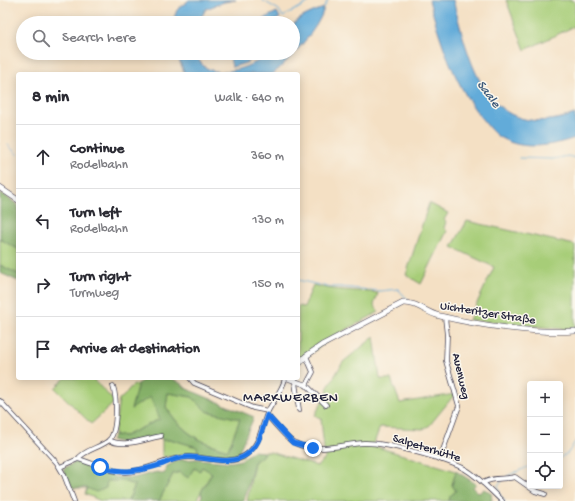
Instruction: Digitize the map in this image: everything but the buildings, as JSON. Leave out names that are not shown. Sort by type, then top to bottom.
[{"type":"main road","points":[[0,188],[16,199]]},
{"type":"main road","name":"Uichteritzer Straße","points":[[300,363],[306,356],[336,338],[403,303],[414,304],[431,313],[445,317],[500,326],[575,331]]},
{"type":"street","name":"Auenweg","points":[[442,460],[442,453],[459,406],[446,361],[447,335],[445,317]]},
{"type":"street","points":[[306,356],[313,372],[306,385]]},
{"type":"street","points":[[192,380],[194,383],[268,413]]},
{"type":"street","points":[[78,459],[108,469],[124,472],[146,470],[184,457],[223,460],[236,459],[246,454],[254,447],[260,438],[268,413],[286,380]]},
{"type":"street","points":[[290,380],[306,385],[326,405]]},
{"type":"street","points":[[294,382],[299,410]]},
{"type":"street","points":[[60,467],[78,459],[81,455],[109,440],[113,432],[117,397],[113,386]]},
{"type":"street","points":[[0,401],[60,467],[74,501]]},
{"type":"street","name":"Salpeterhütte","points":[[268,413],[291,441],[300,445],[318,448],[366,443],[382,444],[442,460],[465,469],[484,483],[502,501]]},
{"type":"street","points":[[109,440],[116,444],[126,444],[140,439],[161,436]]},
{"type":"street","points":[[484,483],[496,478],[503,477],[508,479],[515,476],[536,491],[545,494]]},
{"type":"green space","points":[[506,0],[571,0],[575,2],[575,26],[525,50]]},
{"type":"green space","points":[[0,192],[16,204],[16,248],[0,239]]},
{"type":"green space","points":[[429,203],[448,213],[444,220],[446,222],[444,228],[447,231],[421,284],[406,275]]},
{"type":"green space","points":[[467,221],[575,245],[575,328],[563,329],[469,320],[494,267],[452,247]]},
{"type":"green space","points":[[0,239],[16,248],[16,273],[0,265]]},
{"type":"green space","points":[[0,265],[16,273],[16,280],[0,273]]},
{"type":"green space","points":[[313,285],[378,293],[374,305],[379,312],[338,334],[300,361],[300,306],[304,307]]},
{"type":"green space","points":[[374,337],[380,379],[391,379],[400,403],[455,394],[429,426],[423,429],[380,427],[374,443],[377,447],[456,471],[452,485],[456,491],[450,496],[449,501],[247,501],[254,462],[262,456],[264,452],[270,452],[317,466],[325,459],[321,419],[315,415],[328,390],[327,389],[343,362]]},
{"type":"green space","points":[[63,380],[94,380],[115,402],[91,424],[55,388]]},
{"type":"green space","points":[[143,380],[175,380],[187,389],[254,417],[239,451],[244,455],[227,458],[198,454],[197,447],[173,440],[162,440],[160,437],[126,444],[111,440],[114,435],[125,436],[160,419],[150,397],[131,409],[138,384]],"holes":[[[168,393],[192,397],[206,411],[240,419],[228,450],[200,440],[185,430],[166,407]]]},
{"type":"green space","points":[[138,384],[132,408],[150,397],[160,419],[125,436],[114,435],[119,399],[124,396],[131,387]]},
{"type":"green space","points":[[168,393],[192,397],[206,411],[240,419],[228,450],[200,440],[179,424],[166,407]]},
{"type":"green space","points":[[162,440],[173,440],[198,447],[198,454],[164,457],[162,456]]},
{"type":"green space","points":[[253,451],[264,452],[262,456],[254,462],[244,501],[199,501],[202,496],[201,492],[212,473],[202,467],[200,471],[194,468],[188,478],[179,472],[173,474],[159,501],[128,501],[135,485],[122,481],[107,481],[106,488],[96,492],[87,488],[72,488],[63,469],[77,461],[111,473],[113,477],[133,478],[157,472],[164,474],[167,466],[179,460],[197,459],[231,462],[241,460]]},
{"type":"green space","points":[[202,467],[212,472],[196,501],[159,501],[173,474]]},
{"type":"green space","points":[[456,471],[476,484],[473,487],[479,493],[484,489],[491,493],[492,501],[449,501],[450,496],[456,491],[452,485]]},
{"type":"green space","points":[[118,480],[135,485],[128,501],[101,501],[85,494],[87,488],[92,489],[107,481]]},
{"type":"water","points":[[189,0],[236,0],[224,2],[206,9],[202,16],[175,16],[177,10]]},
{"type":"water","points":[[429,0],[453,0],[467,50],[476,73],[488,93],[502,109],[521,118],[545,120],[575,114],[575,138],[547,145],[528,146],[510,142],[493,132],[472,105],[456,77],[438,32]]},
{"type":"water","points":[[324,8],[316,25],[300,46],[300,19],[312,12]]},
{"type":"water","points":[[277,12],[279,16],[269,16]]},
{"type":"water","points":[[179,60],[199,60],[206,68],[223,72],[184,72]]},
{"type":"water","points":[[230,60],[251,60],[246,63],[232,67]]},
{"type":"water","points":[[287,60],[275,72],[223,72],[232,71],[258,61]]},
{"type":"waterway","points":[[262,0],[279,10],[282,16]]},
{"type":"waterway","points":[[288,14],[313,0]]},
{"type":"waterway","points":[[324,8],[328,0]]},
{"type":"waterway","points":[[8,145],[16,153]]},
{"type":"waterway","points":[[519,158],[553,159],[568,156],[575,158]]},
{"type":"waterway","points":[[300,280],[328,287],[380,291],[398,289],[409,301]]},
{"type":"waterway","points":[[563,456],[568,453],[575,442]]},
{"type":"waterway","points":[[507,476],[527,467]]},
{"type":"waterway","points":[[502,481],[498,486],[500,495],[505,501]]},
{"type":"district","name":"MARKWERBEN","points":[[291,396]]},
{"type":"route","points":[[100,467],[124,472],[146,470],[179,458],[200,457],[223,460],[241,458],[254,447],[260,438],[267,415],[293,443],[313,448]]},
{"type":"water label","name":"Saale","points":[[490,93]]}]
